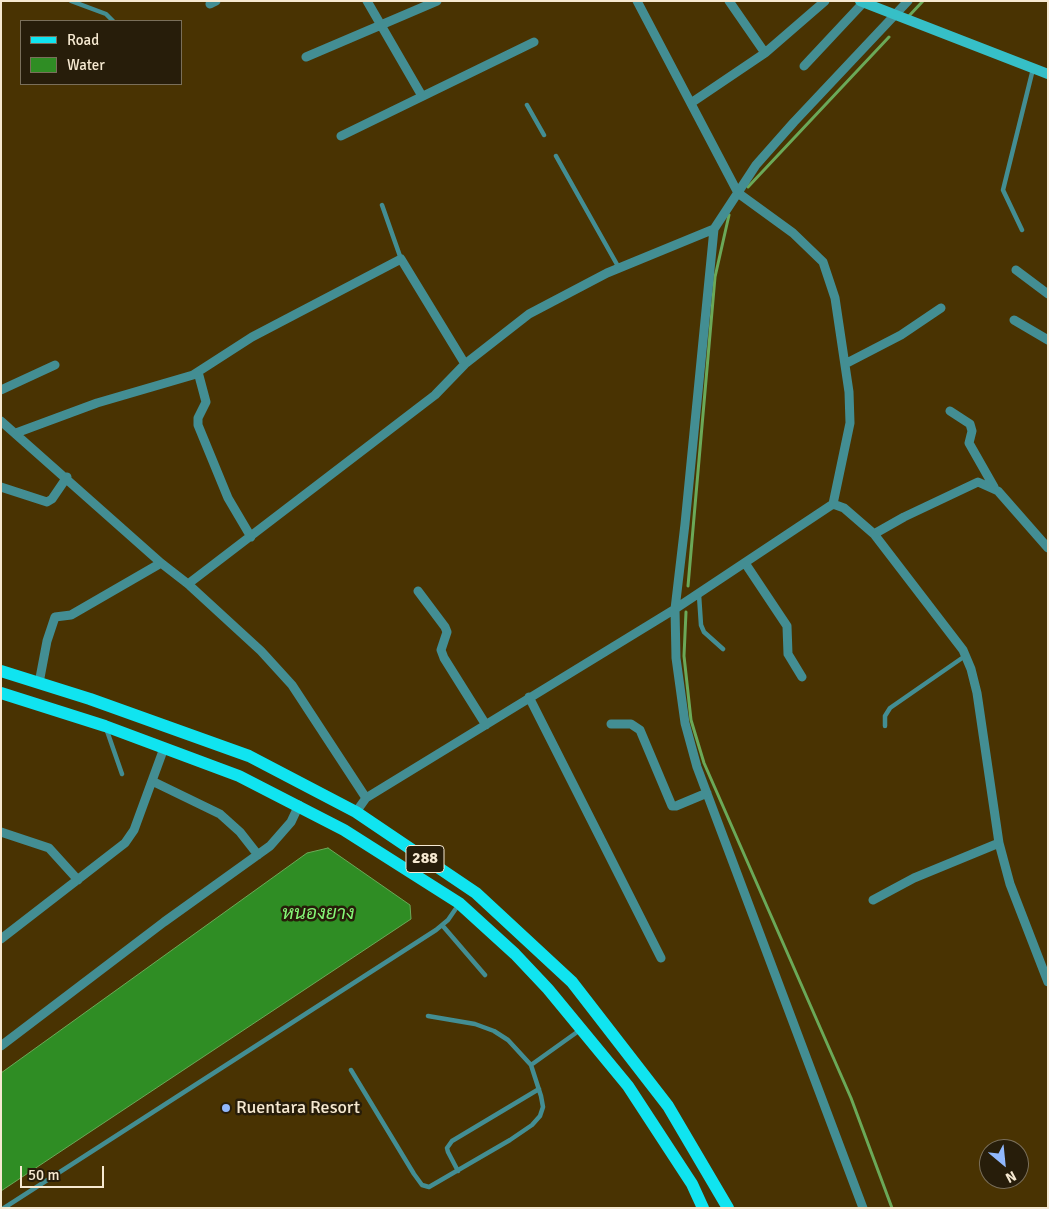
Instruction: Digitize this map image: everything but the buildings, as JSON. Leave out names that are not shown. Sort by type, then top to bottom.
[{"type":"main road","name":"288","points":[[1,671],[249,756],[356,812],[476,893],[572,982],[668,1106],[728,1208]]},
{"type":"main road","name":"288","points":[[1,693],[105,726],[239,776],[299,805],[344,830],[459,903],[516,954],[582,1029],[628,1086],[692,1184],[703,1208]]},
{"type":"main road","points":[[83,719],[90,700]]},
{"type":"street","points":[[368,1],[422,96]]},
{"type":"street","points":[[306,58],[437,1]]},
{"type":"street","points":[[356,812],[366,798],[675,609],[833,504],[850,423],[849,392],[835,298],[823,262],[794,233],[738,192],[637,1]]},
{"type":"street","points":[[728,1],[765,53]]},
{"type":"street","points":[[691,103],[765,53],[826,1]]},
{"type":"street","points":[[863,1208],[707,794],[685,724],[676,658],[675,609],[686,524],[714,229],[756,165],[908,1]]},
{"type":"street","points":[[804,66],[861,2],[1048,74]]},
{"type":"street","points":[[341,136],[534,42]]},
{"type":"street","points":[[188,584],[435,395],[465,364],[529,314],[619,268],[714,229]]},
{"type":"street","points":[[16,434],[98,403],[193,376],[252,337],[401,260],[465,364]]},
{"type":"street","points":[[1016,270],[1046,289]]},
{"type":"street","points":[[845,364],[901,335],[940,308]]},
{"type":"street","points":[[1014,320],[1048,340]]},
{"type":"street","points":[[1,390],[55,365]]},
{"type":"street","points":[[198,372],[206,398],[198,418],[198,425],[228,498],[251,537]]},
{"type":"street","points":[[950,411],[970,424],[972,432],[969,442],[994,487],[1048,548]]},
{"type":"street","points":[[1,420],[161,563],[188,584],[261,651],[292,685],[366,798]]},
{"type":"street","points":[[1,487],[46,502],[52,499],[67,477]]},
{"type":"street","points":[[874,534],[904,517],[978,482],[994,487]]},
{"type":"street","points":[[833,504],[844,508],[874,534],[965,656],[977,693],[999,843],[1010,884],[1048,982]]},
{"type":"street","points":[[39,683],[47,641],[55,617],[67,616],[82,609],[161,563]]},
{"type":"street","points":[[745,563],[787,626],[788,654],[802,677]]},
{"type":"street","points":[[418,591],[445,626],[447,632],[441,650],[444,658],[486,724]]},
{"type":"street","points":[[529,697],[661,958]]},
{"type":"street","points":[[611,724],[631,724],[640,730],[672,806],[707,794]]},
{"type":"street","points":[[1,939],[125,843],[134,830],[164,748]]},
{"type":"street","points":[[152,781],[220,814],[240,832],[258,855]]},
{"type":"street","points":[[1,1046],[164,922],[270,846],[291,822],[299,805]]},
{"type":"street","points":[[1,832],[49,848],[78,880]]},
{"type":"street","points":[[873,900],[914,878],[999,843]]},
{"type":"lane","points":[[71,1],[87,9],[106,14],[112,20]]},
{"type":"lane","points":[[1022,230],[1003,190],[1033,69]]},
{"type":"lane","points":[[527,105],[544,135]]},
{"type":"lane","points":[[556,156],[619,268]]},
{"type":"lane","points":[[382,205],[401,260]]},
{"type":"lane","points":[[698,593],[701,625],[708,638],[723,649]]},
{"type":"lane","points":[[885,726],[885,716],[890,708],[965,656]]},
{"type":"lane","points":[[105,726],[122,774]]},
{"type":"lane","points":[[4,1208],[442,925],[459,903]]},
{"type":"lane","points":[[442,925],[485,975]]},
{"type":"lane","points":[[351,1070],[422,1185],[429,1187],[532,1125],[540,1116],[543,1107],[539,1089],[531,1065],[508,1040],[494,1031],[475,1024],[428,1016]]},
{"type":"lane","points":[[531,1065],[582,1029]]},
{"type":"lane","points":[[458,1171],[448,1152],[449,1144],[539,1089]]},
{"type":"water","name":"หนองยาง","points":[[328,848],[410,905],[411,919],[1,1191],[1,1073],[307,853]]},
{"type":"waterway","points":[[908,17],[923,1]]},
{"type":"waterway","points":[[748,187],[889,37]]},
{"type":"waterway","points":[[688,586],[715,277],[729,215]]},
{"type":"waterway","points":[[686,612],[684,656],[691,720],[704,763],[851,1098],[892,1208]]},
{"type":"place","name":"Ruentara Resort","points":[[226,1108]]}]
